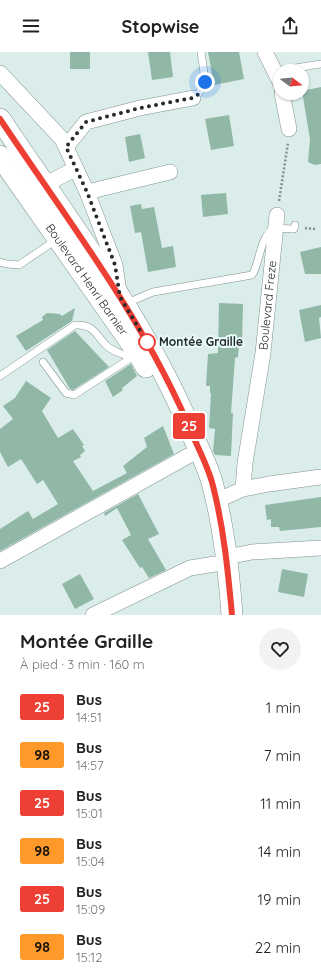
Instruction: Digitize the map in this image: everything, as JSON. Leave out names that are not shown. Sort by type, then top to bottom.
[{"type":"main road","name":"Boulevard Henri Barnier","points":[[0,118],[122,300],[179,402],[213,485],[216,501],[221,561],[219,615]]},
{"type":"main road","name":"Boulevard Henri Barnier","points":[[0,156],[58,239],[168,406],[188,456],[201,495],[221,561],[232,615]]},
{"type":"street","points":[[265,52],[273,67]]},
{"type":"street","points":[[0,73],[62,139],[87,192],[115,265],[122,300]]},
{"type":"street","points":[[66,147],[86,122],[140,108],[192,98]]},
{"type":"street","points":[[283,100],[289,129]]},
{"type":"street","points":[[13,175],[34,185],[44,185],[76,169]]},
{"type":"street","points":[[87,192],[170,172]]},
{"type":"street","name":"Boulevard Freze","points":[[243,489],[245,463],[263,354],[276,222]]},
{"type":"street","points":[[0,561],[188,456]]},
{"type":"street","points":[[216,501],[243,489],[321,477]]},
{"type":"street","points":[[93,615],[190,568],[252,552],[321,548]]},
{"type":"lane","points":[[192,98],[199,94],[205,82],[200,52]]},
{"type":"lane","points":[[309,68],[321,64]]},
{"type":"lane","points":[[122,300],[153,292],[252,275],[265,238],[276,222],[294,229],[295,225]]},
{"type":"lane","points":[[0,262],[19,265],[58,239]]},
{"type":"lane","points":[[0,376],[76,325],[84,325],[94,329],[107,346],[135,356]]},
{"type":"lane","points":[[43,362],[66,393],[74,395],[135,356]]},
{"type":"path","points":[[276,222],[287,153],[289,129]]},
{"type":"building","points":[[70,52],[90,52],[90,69],[70,69]]},
{"type":"building","points":[[148,52],[170,52],[173,77],[152,80]]},
{"type":"building","points":[[208,52],[239,52],[244,79],[214,85]]},
{"type":"building","points":[[321,87],[321,164],[315,165],[308,162],[310,139],[304,100],[309,100],[309,90]]},
{"type":"building","points":[[229,115],[234,146],[211,150],[205,119]]},
{"type":"building","points":[[140,134],[145,158],[129,162],[125,137]]},
{"type":"building","points":[[226,193],[228,214],[203,217],[201,195]]},
{"type":"building","points":[[141,204],[142,209],[154,207],[162,248],[173,246],[176,267],[148,272],[141,232],[135,233],[130,206]]},
{"type":"building","points":[[321,247],[321,274],[305,274],[300,252]]},
{"type":"building","points":[[219,303],[243,304],[242,344],[239,344],[238,357],[235,358],[231,413],[233,413],[231,456],[215,455],[213,451],[215,429],[209,428],[211,393],[210,386],[206,386],[208,354],[218,353]]},
{"type":"building","points":[[321,305],[321,317],[319,318],[321,338],[305,342],[299,310]]},
{"type":"building","points":[[75,308],[72,321],[26,351],[16,336],[43,320],[42,317],[47,313],[60,314],[62,316]]},
{"type":"building","points":[[75,331],[109,367],[73,390],[70,389],[47,350]]},
{"type":"building","points":[[131,364],[137,376],[122,388],[123,390],[113,397],[105,381]]},
{"type":"building","points":[[26,381],[51,398],[42,411],[58,438],[73,429],[84,445],[82,446],[85,451],[80,455],[81,457],[73,461],[93,491],[127,473],[123,466],[147,447],[144,438],[163,426],[174,454],[0,551],[0,529],[28,511],[33,519],[58,504],[43,480],[37,484],[21,459],[8,467],[0,452],[0,429],[13,419],[3,406],[15,398]]},
{"type":"building","points":[[138,494],[159,534],[148,539],[166,570],[149,578],[142,567],[140,568],[122,540],[131,535],[117,508],[105,516],[104,513]]},
{"type":"building","points":[[321,497],[321,527],[280,531],[279,527],[271,527],[271,519],[267,520],[265,505]]},
{"type":"building","points":[[282,569],[308,574],[304,597],[278,592]]},
{"type":"building","points":[[80,574],[94,599],[75,609],[62,584]]},
{"type":"bus line","name":"25","points":[[0,119],[140,328],[179,402],[213,485],[227,557],[232,615]]},
{"type":"place","name":"Montée Graille","points":[[147,342]]},
{"type":"route","points":[[147,342],[140,328],[120,297],[115,265],[87,192],[66,147],[86,122],[140,108],[192,98],[199,94],[205,82]]}]
